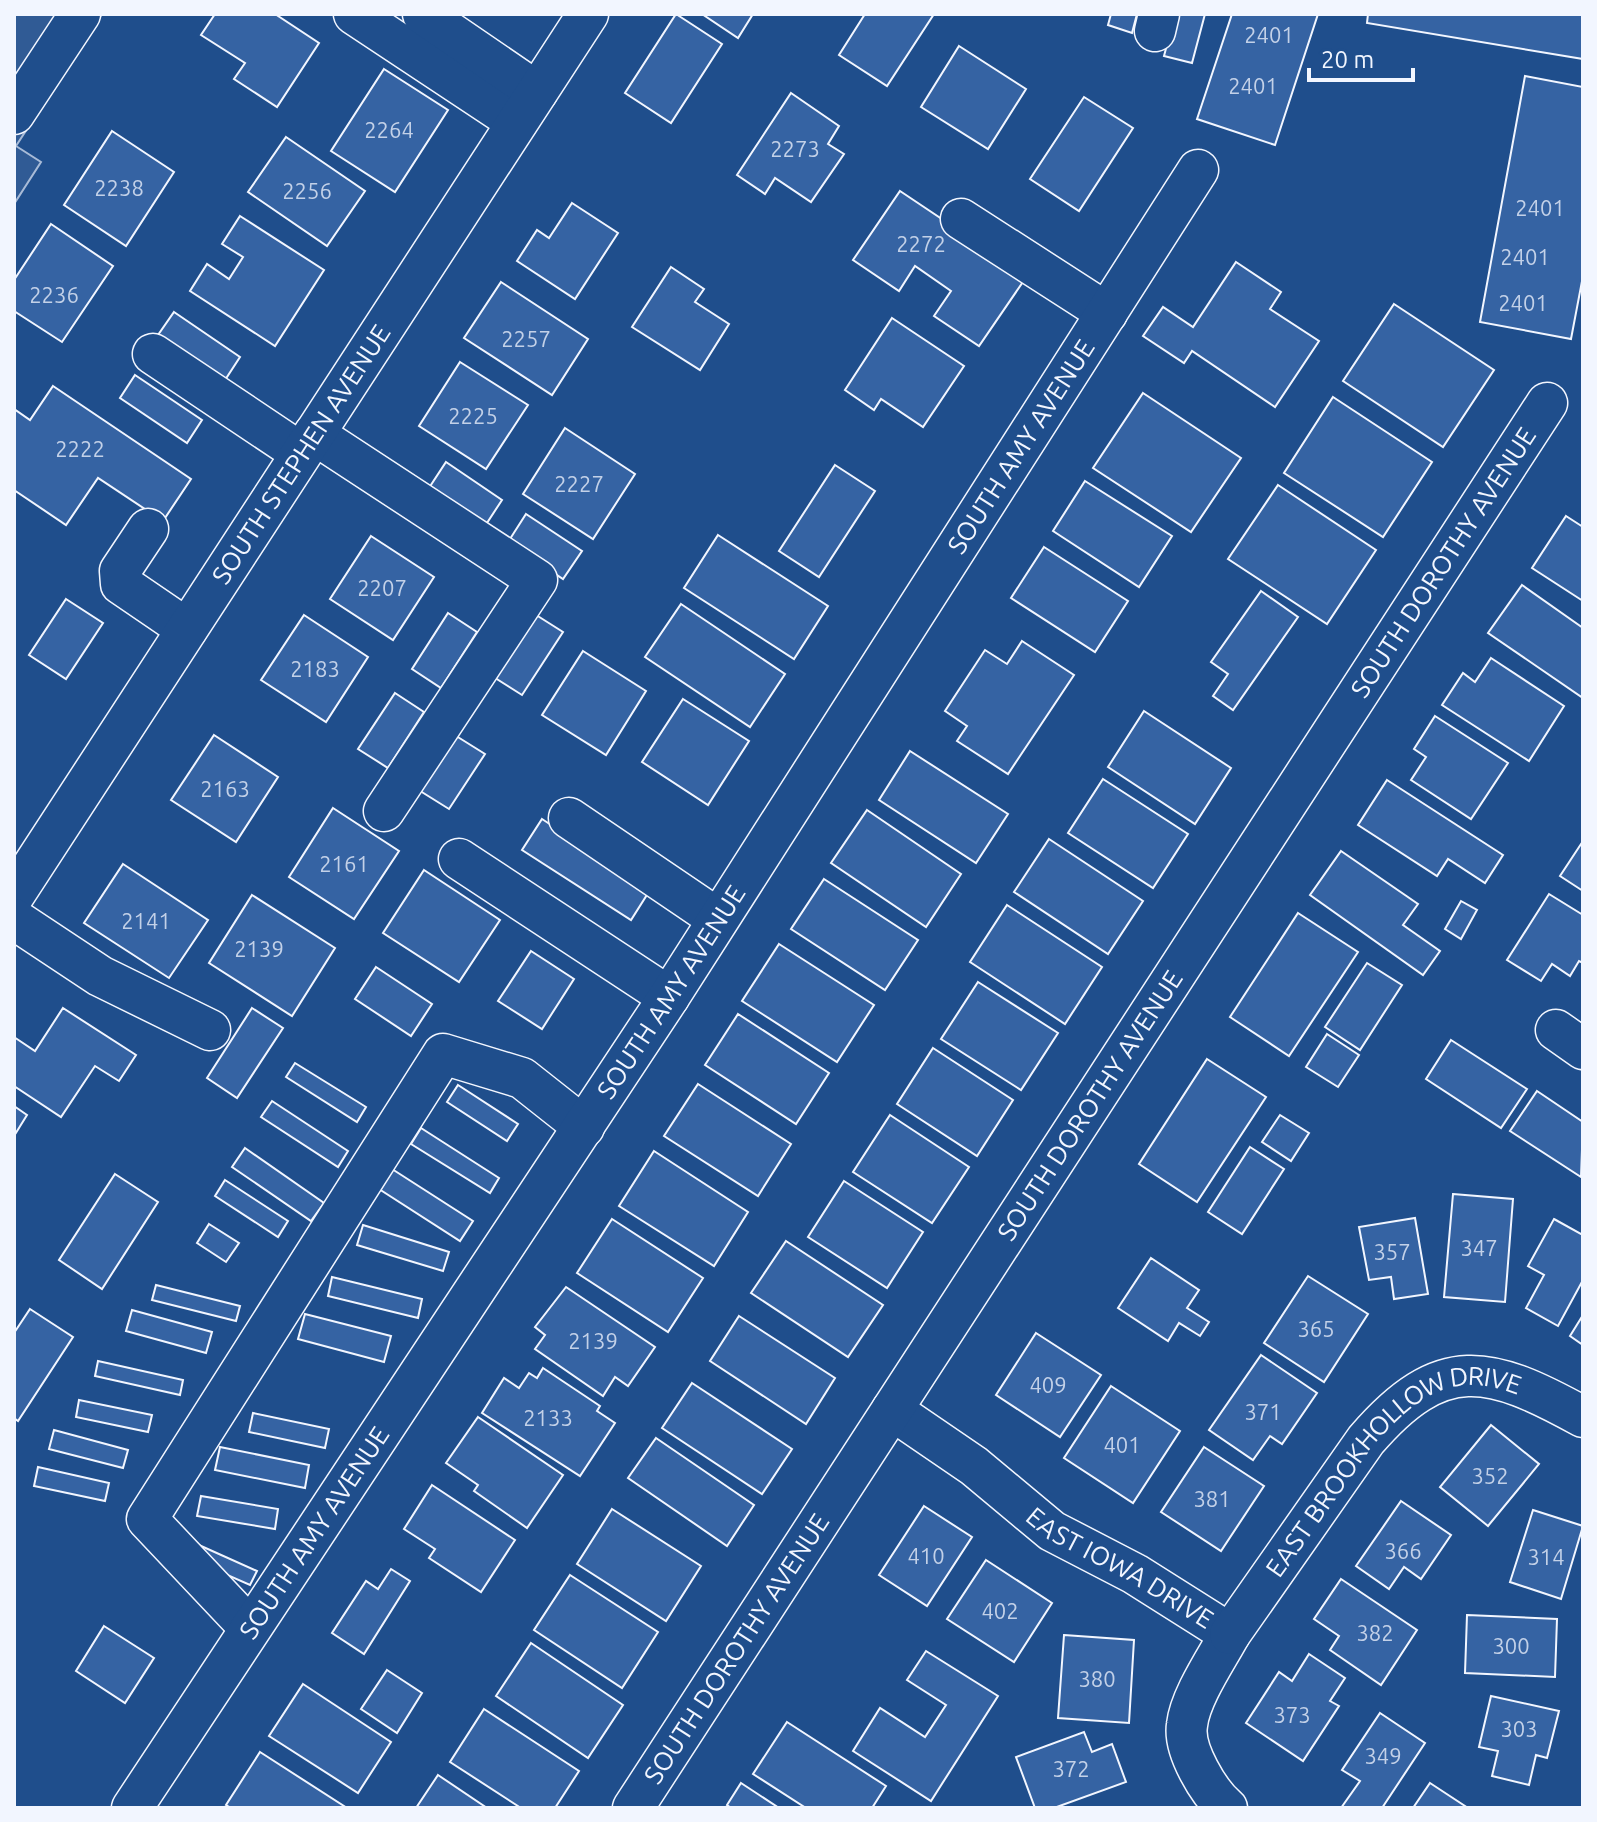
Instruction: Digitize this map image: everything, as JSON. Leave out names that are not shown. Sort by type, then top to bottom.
[{"type":"street","points":[[14,114],[80,14]]},
{"type":"street","points":[[354,14],[527,107]]},
{"type":"street","points":[[423,14],[527,107]]},
{"type":"street","name":"SOUTH STEPHEN AVENUE","points":[[14,895],[588,14]]},
{"type":"street","name":"SOUTH AMY AVENUE","points":[[132,1808],[669,997],[1198,170]]},
{"type":"street","points":[[961,219],[1107,313]]},
{"type":"street","points":[[153,354],[537,580],[384,811]]},
{"type":"street","name":"SOUTH DOROTHY AVENUE","points":[[633,1808],[1547,403]]},
{"type":"street","points":[[148,529],[120,571],[121,584],[187,629]]},
{"type":"street","points":[[569,818],[718,919]]},
{"type":"street","points":[[459,859],[669,997]]},
{"type":"street","points":[[14,919],[100,976],[210,1030]]},
{"type":"street","points":[[249,1627],[147,1519],[443,1054],[522,1078],[584,1127]]},
{"type":"street","name":"EAST BROOKHOLLOW DRIVE","points":[[1230,1634],[1366,1440],[1391,1412],[1418,1391],[1452,1376],[1494,1376],[1533,1389],[1583,1417]]},
{"type":"street","name":"EAST IOWA DRIVE","points":[[892,1410],[974,1466],[1052,1531],[1135,1574],[1230,1634],[1204,1680],[1186,1726],[1196,1765],[1216,1799],[1227,1808]]},
{"type":"shaded area","points":[[14,14],[102,14],[16,146],[41,162],[14,204]]},
{"type":"building","points":[[215,14],[275,14],[319,43],[277,107],[234,79],[245,63],[201,35]]},
{"type":"building","points":[[676,14],[722,44],[671,123],[625,93]]},
{"type":"building","points":[[702,14],[753,14],[738,38]]},
{"type":"building","points":[[865,14],[934,14],[887,86],[839,55]]},
{"type":"building","points":[[1111,14],[1137,14],[1132,33],[1108,25]]},
{"type":"building","points":[[1175,14],[1205,14],[1192,63],[1164,56]]},
{"type":"building","points":[[1232,14],[1318,14],[1275,145],[1197,119]]},
{"type":"building","points":[[1368,14],[1583,14],[1583,59],[1367,23]]},
{"type":"building","points":[[959,46],[1026,89],[988,149],[921,107]]},
{"type":"building","points":[[384,69],[448,110],[395,192],[331,151]]},
{"type":"building","points":[[1525,76],[1583,87],[1583,276],[1571,339],[1480,322]]},
{"type":"building","points":[[791,93],[839,126],[828,144],[844,154],[811,202],[775,178],[765,194],[737,175]]},
{"type":"building","points":[[1084,97],[1133,128],[1079,211],[1030,179]]},
{"type":"building","points":[[112,131],[174,172],[126,246],[64,205]]},
{"type":"building","points":[[286,137],[365,191],[327,246],[248,192]]},
{"type":"building","points":[[900,191],[1027,276],[979,346],[934,316],[951,291],[915,266],[899,291],[853,260]]},
{"type":"building","points":[[572,203],[618,233],[575,299],[517,261],[537,230],[549,238]]},
{"type":"building","points":[[240,216],[324,270],[275,346],[190,291],[207,264],[229,279],[243,257],[222,244]]},
{"type":"building","points":[[51,224],[113,266],[62,342],[14,311],[14,280]]},
{"type":"building","points":[[1236,262],[1281,292],[1270,309],[1319,341],[1275,407],[1192,351],[1184,363],[1143,336],[1163,307],[1193,327]]},
{"type":"building","points":[[671,267],[704,289],[695,302],[729,324],[700,370],[632,327]]},
{"type":"building","points":[[501,282],[588,339],[552,395],[464,338]]},
{"type":"building","points":[[1394,304],[1494,370],[1443,447],[1343,381]]},
{"type":"building","points":[[174,312],[240,357],[225,380],[158,335]]},
{"type":"building","points":[[892,318],[964,366],[923,427],[881,399],[874,410],[845,390]]},
{"type":"building","points":[[460,362],[528,405],[486,469],[419,426]]},
{"type":"building","points":[[135,375],[202,420],[187,443],[120,398]]},
{"type":"building","points":[[53,386],[191,479],[163,521],[98,478],[66,525],[14,490],[14,409],[30,420]]},
{"type":"building","points":[[1143,393],[1241,458],[1191,532],[1093,468]]},
{"type":"building","points":[[1333,397],[1432,462],[1383,537],[1284,473]]},
{"type":"building","points":[[565,428],[635,474],[593,539],[523,494]]},
{"type":"building","points":[[446,462],[502,500],[483,529],[427,491]]},
{"type":"building","points":[[835,465],[875,491],[819,577],[779,551]]},
{"type":"building","points":[[1085,481],[1172,536],[1139,587],[1053,531]]},
{"type":"building","points":[[1278,485],[1376,550],[1327,624],[1228,559]]},
{"type":"building","points":[[526,514],[582,551],[563,579],[508,542]]},
{"type":"building","points":[[1566,516],[1583,527],[1583,601],[1532,568]]},
{"type":"building","points":[[718,535],[828,606],[794,659],[684,588]]},
{"type":"building","points":[[371,536],[434,577],[393,640],[330,599]]},
{"type":"building","points":[[1044,547],[1128,601],[1095,652],[1011,598]]},
{"type":"building","points":[[1522,585],[1583,628],[1583,698],[1488,633]]},
{"type":"building","points":[[1261,591],[1298,617],[1233,710],[1213,696],[1228,674],[1211,662]]},
{"type":"building","points":[[66,599],[103,623],[66,679],[29,655]]},
{"type":"building","points":[[681,604],[785,674],[750,727],[645,657]]},
{"type":"building","points":[[448,613],[477,632],[441,688],[412,669]]},
{"type":"building","points":[[533,613],[563,632],[522,695],[492,676]]},
{"type":"building","points":[[304,615],[368,657],[326,722],[261,680]]},
{"type":"building","points":[[1022,641],[1074,675],[1008,774],[957,741],[967,726],[945,711],[985,650],[1007,664]]},
{"type":"building","points":[[583,651],[646,691],[606,755],[542,715]]},
{"type":"building","points":[[1491,658],[1564,706],[1529,761],[1442,705],[1463,673],[1475,682]]},
{"type":"building","points":[[395,693],[424,712],[388,768],[358,749]]},
{"type":"building","points":[[683,699],[749,741],[708,805],[642,762]]},
{"type":"building","points":[[1144,711],[1231,768],[1195,824],[1108,767]]},
{"type":"building","points":[[1435,716],[1508,763],[1471,819],[1411,780],[1426,757],[1414,749]]},
{"type":"building","points":[[453,734],[485,754],[449,809],[417,789]]},
{"type":"building","points":[[214,735],[278,777],[236,842],[171,800]]},
{"type":"building","points":[[910,751],[1008,814],[976,863],[879,800]]},
{"type":"building","points":[[1103,779],[1188,834],[1153,888],[1068,833]]},
{"type":"building","points":[[1387,780],[1503,855],[1485,883],[1448,859],[1437,876],[1358,825]]},
{"type":"building","points":[[333,808],[399,851],[354,919],[289,877]]},
{"type":"building","points":[[867,810],[961,874],[926,927],[831,863]]},
{"type":"building","points":[[542,819],[650,890],[631,920],[522,850]]},
{"type":"building","points":[[1049,839],[1143,901],[1108,954],[1014,892]]},
{"type":"building","points":[[1583,841],[1583,891],[1560,876]]},
{"type":"building","points":[[1341,851],[1418,904],[1403,925],[1440,951],[1423,975],[1310,895]]},
{"type":"building","points":[[123,864],[208,920],[169,978],[84,923]]},
{"type":"building","points":[[424,870],[500,920],[459,982],[383,933]]},
{"type":"building","points":[[824,879],[918,940],[885,990],[791,929]]},
{"type":"building","points":[[1549,894],[1583,915],[1583,963],[1579,961],[1570,976],[1552,964],[1541,981],[1507,960]]},
{"type":"building","points":[[252,895],[335,948],[292,1016],[209,963]]},
{"type":"building","points":[[1461,901],[1477,910],[1461,939],[1445,929]]},
{"type":"building","points":[[1007,905],[1102,967],[1065,1024],[970,962]]},
{"type":"building","points":[[1298,913],[1358,952],[1289,1056],[1230,1017]]},
{"type":"building","points":[[779,944],[874,1005],[837,1062],[742,1001]]},
{"type":"building","points":[[531,951],[574,979],[542,1029],[498,1001]]},
{"type":"building","points":[[1367,963],[1402,985],[1360,1050],[1325,1027]]},
{"type":"building","points":[[376,967],[432,1004],[411,1036],[355,999]]},
{"type":"building","points":[[978,982],[1058,1033],[1021,1090],[941,1039]]},
{"type":"building","points":[[63,1008],[136,1055],[119,1081],[95,1066],[61,1117],[14,1086],[14,1037],[35,1051]]},
{"type":"building","points":[[252,1008],[283,1028],[237,1098],[207,1078]]},
{"type":"building","points":[[738,1014],[829,1073],[796,1124],[705,1065]]},
{"type":"building","points":[[1327,1034],[1359,1055],[1338,1087],[1306,1067]]},
{"type":"building","points":[[1451,1040],[1527,1089],[1501,1128],[1426,1079]]},
{"type":"building","points":[[933,1048],[1013,1100],[977,1156],[897,1104]]},
{"type":"building","points":[[1207,1059],[1266,1097],[1197,1202],[1139,1164]]},
{"type":"building","points":[[295,1063],[366,1107],[357,1122],[286,1077]]},
{"type":"building","points":[[698,1084],[791,1144],[758,1196],[664,1136]]},
{"type":"building","points":[[458,1085],[518,1124],[507,1141],[447,1102]]},
{"type":"building","points":[[1537,1091],[1583,1122],[1581,1177],[1510,1131]]},
{"type":"building","points":[[272,1101],[348,1151],[338,1167],[261,1117]]},
{"type":"building","points":[[14,1106],[27,1115],[14,1136]]},
{"type":"building","points":[[890,1115],[969,1167],[932,1223],[853,1172]]},
{"type":"building","points":[[1280,1115],[1309,1133],[1291,1161],[1262,1142]]},
{"type":"building","points":[[421,1128],[499,1178],[490,1193],[411,1144]]},
{"type":"building","points":[[1250,1147],[1284,1169],[1242,1234],[1208,1212]]},
{"type":"building","points":[[245,1148],[324,1203],[311,1221],[232,1167]]},
{"type":"building","points":[[654,1151],[748,1212],[714,1266],[619,1206]]},
{"type":"building","points":[[392,1169],[473,1221],[460,1241],[379,1189]]},
{"type":"building","points":[[115,1174],[158,1202],[102,1289],[59,1260]]},
{"type":"building","points":[[225,1180],[288,1221],[278,1237],[215,1196]]},
{"type":"building","points":[[844,1181],[923,1232],[887,1288],[808,1237]]},
{"type":"building","points":[[1453,1194],[1513,1199],[1505,1302],[1444,1297]]},
{"type":"building","points":[[1415,1218],[1428,1294],[1394,1299],[1391,1277],[1369,1280],[1359,1227]]},
{"type":"building","points":[[612,1219],[703,1278],[668,1332],[577,1273]]},
{"type":"building","points":[[1554,1219],[1583,1235],[1583,1280],[1558,1326],[1526,1308],[1544,1275],[1528,1266]]},
{"type":"building","points":[[209,1224],[239,1243],[226,1262],[197,1243]]},
{"type":"building","points":[[363,1225],[449,1252],[443,1271],[357,1245]]},
{"type":"building","points":[[786,1241],[883,1305],[848,1357],[751,1293]]},
{"type":"building","points":[[1151,1258],[1199,1290],[1187,1308],[1209,1322],[1200,1336],[1179,1323],[1168,1341],[1118,1308]]},
{"type":"building","points":[[1308,1276],[1368,1314],[1324,1382],[1264,1343]]},
{"type":"building","points":[[332,1277],[422,1299],[418,1318],[328,1296]]},
{"type":"building","points":[[156,1285],[240,1306],[236,1321],[152,1300]]},
{"type":"building","points":[[566,1287],[655,1347],[628,1386],[615,1377],[603,1396],[535,1349],[545,1335],[535,1327]]},
{"type":"building","points":[[30,1309],[73,1337],[18,1421],[14,1418],[14,1333]]},
{"type":"building","points":[[132,1310],[212,1332],[206,1353],[126,1331]]},
{"type":"building","points":[[305,1314],[391,1336],[384,1362],[298,1339]]},
{"type":"building","points":[[1583,1315],[1583,1345],[1570,1336]]},
{"type":"building","points":[[739,1316],[835,1378],[806,1424],[710,1361]]},
{"type":"building","points":[[1036,1333],[1101,1375],[1060,1437],[996,1395]]},
{"type":"building","points":[[1261,1355],[1317,1393],[1282,1444],[1270,1436],[1253,1460],[1209,1430]]},
{"type":"building","points":[[98,1361],[183,1380],[180,1395],[95,1376]]},
{"type":"building","points":[[543,1368],[600,1406],[597,1411],[615,1423],[580,1476],[482,1413],[504,1378],[519,1388],[529,1373],[537,1378]]},
{"type":"building","points":[[692,1383],[792,1449],[762,1494],[662,1428]]},
{"type":"building","points":[[1111,1386],[1180,1431],[1133,1503],[1064,1458]]},
{"type":"building","points":[[79,1400],[152,1415],[148,1432],[76,1417]]},
{"type":"building","points":[[253,1413],[329,1429],[325,1448],[249,1432]]},
{"type":"building","points":[[478,1417],[563,1475],[527,1528],[474,1491],[478,1485],[446,1463]]},
{"type":"building","points":[[1491,1425],[1539,1464],[1488,1526],[1440,1487]]},
{"type":"building","points":[[54,1430],[128,1450],[123,1468],[49,1449]]},
{"type":"building","points":[[656,1438],[754,1505],[727,1546],[628,1478]]},
{"type":"building","points":[[220,1447],[309,1465],[305,1488],[215,1470]]},
{"type":"building","points":[[1204,1447],[1264,1486],[1221,1551],[1161,1512]]},
{"type":"building","points":[[38,1467],[109,1483],[105,1501],[34,1486]]},
{"type":"building","points":[[432,1485],[515,1540],[481,1592],[429,1558],[435,1549],[404,1529]]},
{"type":"building","points":[[201,1496],[278,1509],[275,1529],[197,1516]]},
{"type":"building","points":[[1401,1501],[1451,1535],[1421,1579],[1404,1567],[1389,1589],[1356,1566]]},
{"type":"building","points":[[924,1506],[972,1537],[927,1606],[879,1575]]},
{"type":"building","points":[[612,1509],[701,1566],[666,1621],[577,1564]]},
{"type":"building","points":[[1533,1510],[1583,1526],[1561,1599],[1510,1582]]},
{"type":"building","points":[[190,1541],[257,1571],[250,1585],[184,1556]]},
{"type":"building","points":[[986,1560],[1052,1603],[1014,1662],[947,1619]]},
{"type":"building","points":[[391,1569],[410,1581],[364,1654],[332,1633],[366,1581],[378,1589]]},
{"type":"building","points":[[570,1575],[658,1632],[622,1688],[534,1630]]},
{"type":"building","points":[[1341,1579],[1417,1630],[1381,1685],[1330,1650],[1339,1636],[1314,1619]]},
{"type":"building","points":[[1467,1615],[1557,1619],[1555,1677],[1465,1673]]},
{"type":"building","points":[[104,1626],[154,1658],[125,1703],[76,1671]]},
{"type":"building","points":[[1064,1635],[1134,1640],[1129,1723],[1058,1718]]},
{"type":"building","points":[[531,1643],[623,1705],[588,1758],[496,1696]]},
{"type":"building","points":[[926,1651],[998,1696],[931,1801],[853,1751],[880,1708],[925,1737],[946,1705],[907,1680]]},
{"type":"building","points":[[1309,1654],[1345,1678],[1330,1701],[1339,1706],[1303,1761],[1246,1723],[1279,1672],[1292,1681]]},
{"type":"building","points":[[387,1670],[422,1693],[397,1733],[361,1709]]},
{"type":"building","points":[[303,1684],[391,1742],[358,1793],[269,1736]]},
{"type":"building","points":[[1491,1696],[1559,1711],[1547,1758],[1536,1755],[1529,1785],[1492,1776],[1498,1751],[1479,1747]]},
{"type":"building","points":[[484,1709],[579,1771],[555,1808],[521,1808],[450,1762]]},
{"type":"building","points":[[1380,1713],[1425,1743],[1382,1808],[1341,1808],[1360,1781],[1342,1770]]},
{"type":"building","points":[[787,1722],[886,1786],[872,1808],[806,1808],[753,1774]]},
{"type":"building","points":[[1084,1732],[1092,1752],[1112,1744],[1126,1782],[1054,1808],[1035,1808],[1016,1757]]},
{"type":"building","points":[[260,1752],[347,1808],[231,1808],[226,1805]]},
{"type":"building","points":[[438,1775],[487,1808],[416,1808]]},
{"type":"building","points":[[741,1783],[779,1808],[731,1808],[727,1805]]},
{"type":"building","points":[[1430,1783],[1468,1808],[1413,1808]]}]
